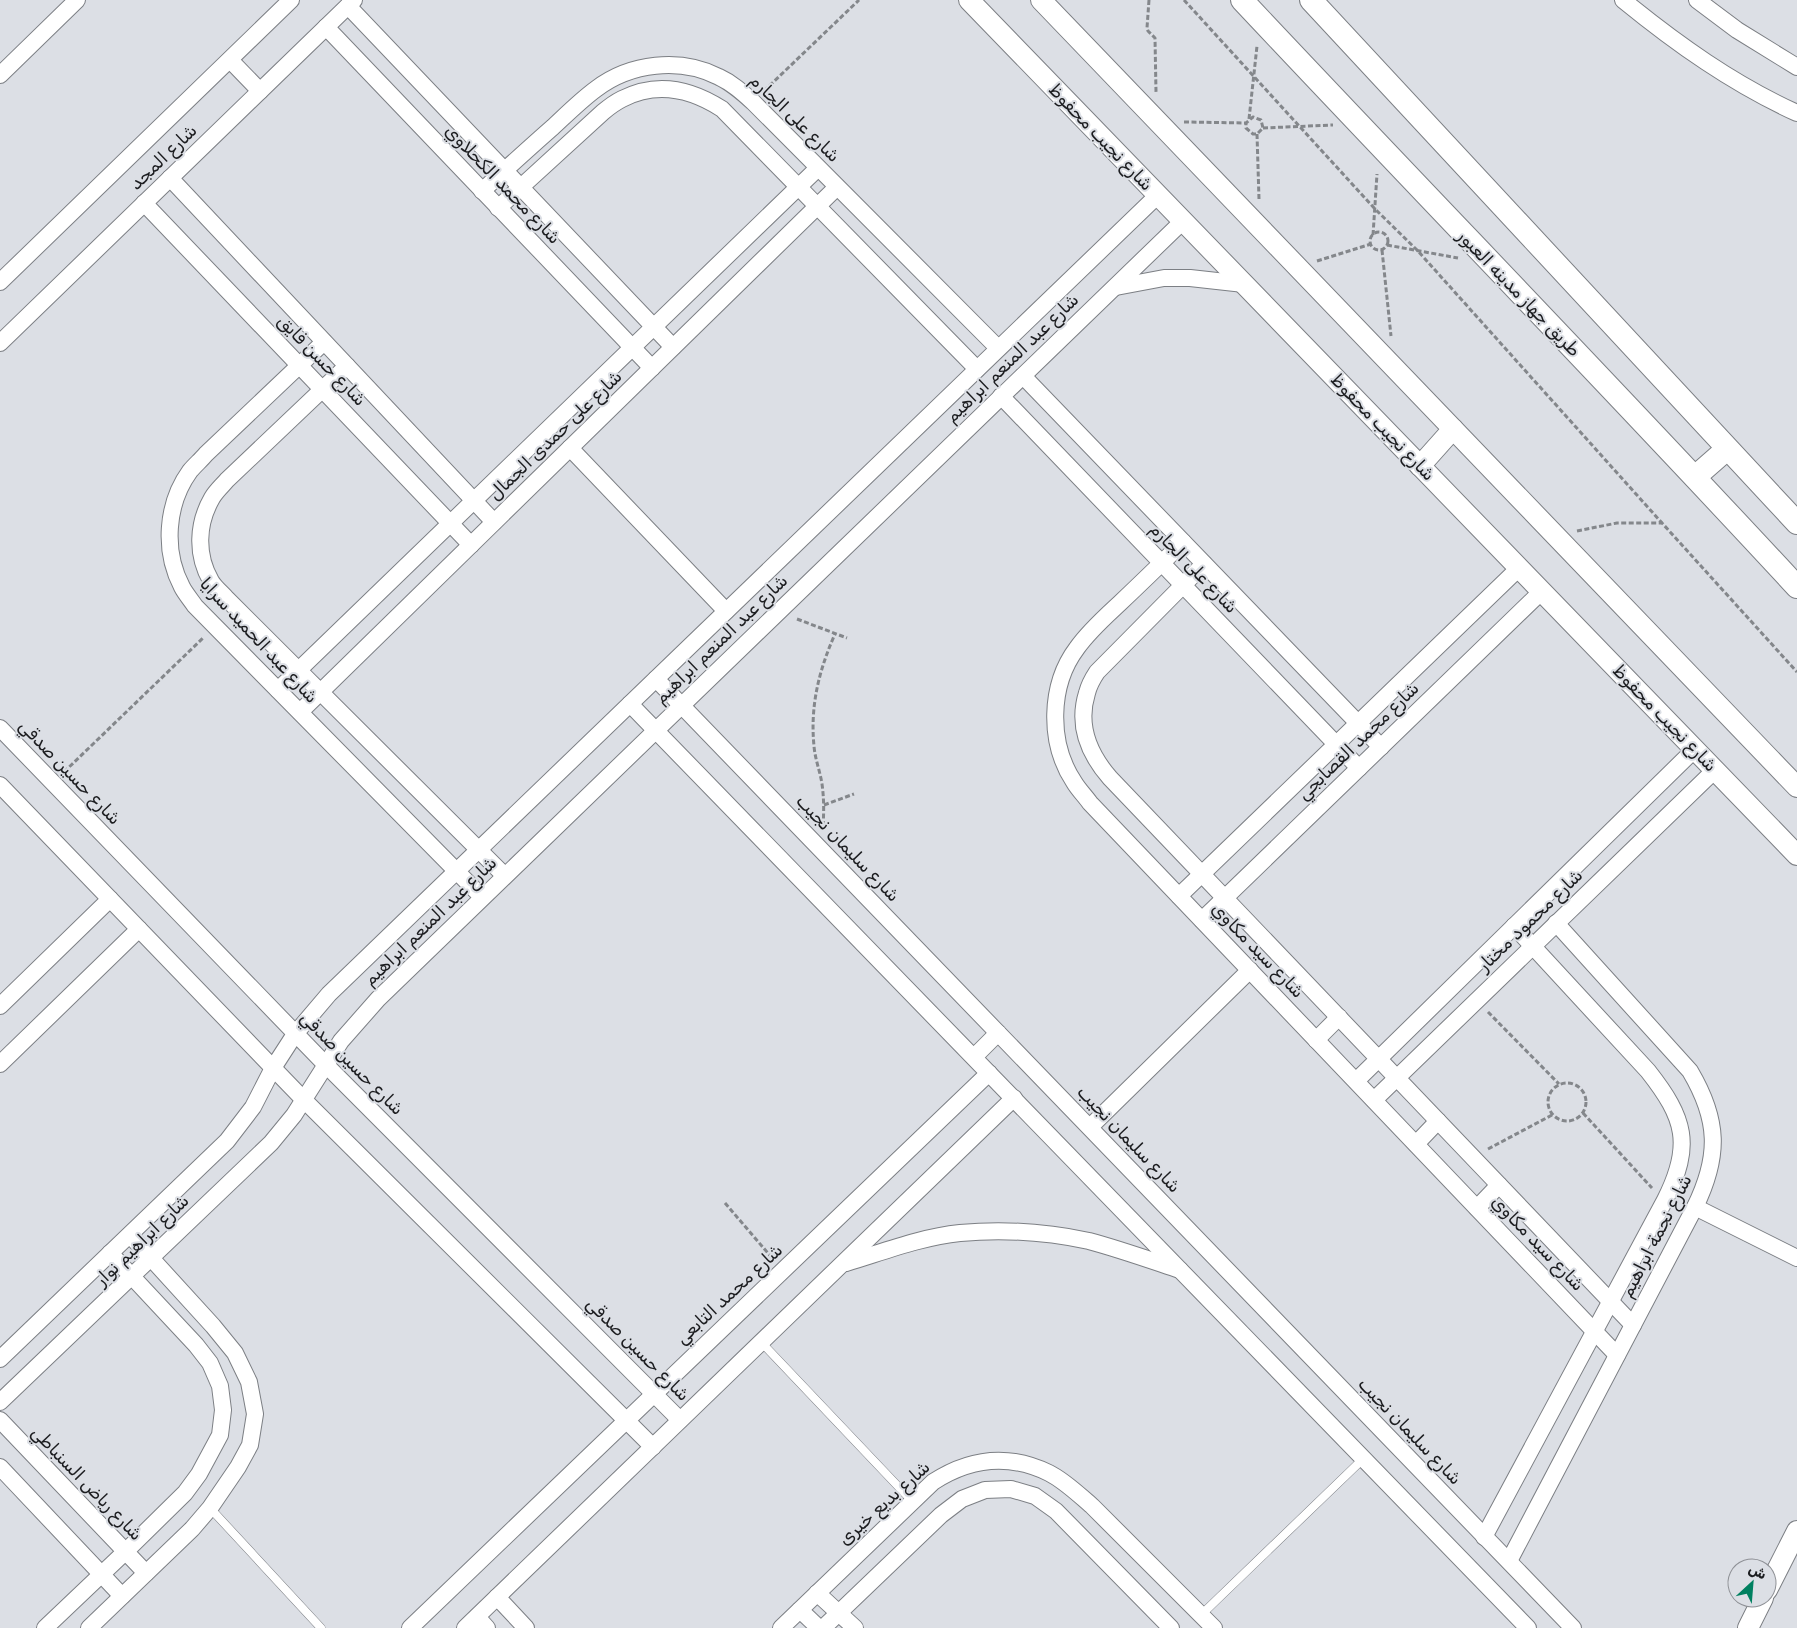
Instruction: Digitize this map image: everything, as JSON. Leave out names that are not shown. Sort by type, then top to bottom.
[{"type":"main road","name":"طريق جهاز مدينه العبور","points":[[1242,0],[1490,264],[1696,477],[1797,587]]},
{"type":"main road","points":[[1311,0],[1727,450],[1797,523]]},
{"type":"main road","points":[[1696,477],[1727,450]]},
{"type":"street","points":[[0,75],[77,0]]},
{"type":"street","name":"شارع المجد","points":[[0,282],[291,0]]},
{"type":"street","name":"شارع نجيب محفوظ","points":[[969,0],[1797,855]]},
{"type":"street","points":[[1041,0],[1797,787]]},
{"type":"street","points":[[1623,0],[1668,37],[1714,68],[1771,102],[1797,113]]},
{"type":"street","points":[[1697,0],[1737,30],[1790,56],[1797,67]]},
{"type":"street","name":"شارع المجد","points":[[2,343],[351,3]]},
{"type":"street","name":"شارع محمد الكحلاوي","points":[[351,3],[504,170],[673,347]]},
{"type":"street","name":"شارع محمد الكحلاوي","points":[[326,27],[652,368]]},
{"type":"street","points":[[230,60],[260,91]]},
{"type":"street","name":"شارع على الجارم","points":[[482,190],[597,88],[620,75],[645,66],[672,64],[698,69],[718,76],[752,102],[998,348]]},
{"type":"street","points":[[690,92],[698,69]]},
{"type":"street","points":[[498,208],[603,112],[622,99],[644,91],[667,89],[690,92],[707,99],[722,109],[977,369]]},
{"type":"street","name":"شارع على حمدى الجمال","points":[[278,690],[818,168]]},
{"type":"street","name":"شارع حسن فايق","points":[[170,178],[494,522]]},
{"type":"street","name":"شارع على حمدى الجمال","points":[[300,712],[837,187]]},
{"type":"street","name":"شارع عبد المنعم ابراهيم","points":[[273,1068],[295,1034],[329,994],[1158,195]]},
{"type":"street","name":"شارع حسن فايق","points":[[144,203],[471,545]]},
{"type":"street","name":"شارع عبد المنعم ابراهيم","points":[[304,1100],[340,1041],[358,1020],[681,704],[1183,221]]},
{"type":"street","points":[[1114,288],[1164,278],[1190,278],[1244,284]]},
{"type":"street","name":"شارع عبد الحميد سرايا","points":[[324,342],[206,454],[190,472],[178,493],[171,516],[169,540],[173,564],[181,586],[195,606],[482,897]]},
{"type":"street","name":"شارع عبد الحميد سرايا","points":[[347,366],[227,480],[212,497],[203,517],[200,540],[203,562],[212,582],[227,599],[504,876]]},
{"type":"street","name":"شارع على الجارم","points":[[1022,376],[1381,747]]},
{"type":"street","name":"شارع على الجارم","points":[[1001,396],[1359,768]]},
{"type":"street","points":[[1420,466],[1453,429]]},
{"type":"street","points":[[570,448],[726,611]]},
{"type":"street","name":"شارع سيد مكاوي","points":[[1183,542],[1095,627],[1076,648],[1063,674],[1056,701],[1056,729],[1061,756],[1073,781],[1090,803],[1617,1355]]},
{"type":"street","name":"شارع سيد مكاوي","points":[[1204,564],[1097,672],[1087,692],[1083,714],[1084,732],[1098,764],[1633,1325]]},
{"type":"street","name":"شارع محمد القصابجي","points":[[1179,896],[1519,568]]},
{"type":"street","name":"شارع محمد القصابجي","points":[[1202,920],[1542,591]]},
{"type":"street","name":"شارع سليمان نجيب","points":[[656,678],[1573,1628]]},
{"type":"street","points":[[630,704],[1528,1628]]},
{"type":"street","name":"شارع حسين صدقي","points":[[0,728],[295,1034],[680,1420]]},
{"type":"street","name":"شارع محمود مختار","points":[[1356,1081],[1695,749]]},
{"type":"street","name":"شارع محمود مختار","points":[[1374,1100],[1714,770]]},
{"type":"street","points":[[0,785],[304,1100],[652,1446]]},
{"type":"street","points":[[0,1006],[110,899]]},
{"type":"street","name":"شارع نجمة ابراهيم","points":[[1508,1561],[1695,1207],[1705,1185],[1712,1162],[1713,1138],[1710,1114],[1702,1092],[1690,1071],[1675,1052],[1556,923]]},
{"type":"street","name":"شارع نجمة ابراهيم","points":[[1484,1537],[1677,1177],[1682,1154],[1681,1132],[1675,1109],[1663,1090],[1648,1071],[1514,926]]},
{"type":"street","points":[[0,1064],[139,929]]},
{"type":"street","points":[[1090,1127],[1250,970]]},
{"type":"street","points":[[1316,1040],[1339,1017]]},
{"type":"street","points":[[974,1057],[998,1033]]},
{"type":"street","name":"شارع ابراهيم نوار","points":[[0,1359],[130,1235],[236,1130],[253,1107],[273,1068]]},
{"type":"street","name":"شارع محمد التابعي","points":[[410,1628],[989,1073]]},
{"type":"street","points":[[476,1624],[497,1597],[1014,1098]]},
{"type":"street","name":"شارع ابراهيم نوار","points":[[0,1402],[271,1144],[304,1100]]},
{"type":"street","points":[[1416,1144],[1438,1121]]},
{"type":"street","points":[[1477,1208],[1499,1185]]},
{"type":"street","points":[[1695,1207],[1797,1258]]},
{"type":"street","points":[[841,1265],[915,1242],[959,1234],[1002,1231],[1046,1234],[1090,1242],[1181,1270]]},
{"type":"street","points":[[89,1628],[192,1529],[210,1508],[234,1474],[250,1445],[255,1414],[249,1382],[235,1352],[130,1235]]},
{"type":"street","points":[[45,1628],[175,1504],[199,1474],[220,1434],[223,1410],[220,1386],[210,1363],[196,1345],[110,1253]]},
{"type":"street","name":"شارع رياض السنباطي","points":[[0,1420],[146,1573]]},
{"type":"street","name":"شارع بديع خيرى","points":[[781,1628],[933,1482],[950,1471],[975,1462],[1001,1460],[1026,1464],[1050,1474],[1092,1506],[1214,1628]]},
{"type":"street","points":[[0,1467],[122,1596]]},
{"type":"street","points":[[823,1628],[941,1515],[962,1499],[985,1490],[1011,1489],[1035,1496],[1056,1511],[1171,1628]]},
{"type":"street","points":[[1777,1570],[1797,1531]]},
{"type":"street","points":[[817,1593],[855,1628]]},
{"type":"street","points":[[497,1597],[526,1628]]},
{"type":"street","points":[[1748,1628],[1758,1608]]},
{"type":"street","points":[[800,1610],[819,1628]]},
{"type":"lane","points":[[761,1342],[912,1501]]},
{"type":"lane","points":[[1201,1615],[1364,1458]]},
{"type":"lane","points":[[210,1508],[321,1628]]},
{"type":"path","points":[[752,102],[859,0]]},
{"type":"path","points":[[1149,0],[1147,28],[1155,38],[1157,121],[1248,122],[1253,117],[1257,117],[1261,120],[1263,128]]},
{"type":"path","points":[[1184,0],[1375,209],[1417,250],[1797,672]]},
{"type":"path","points":[[1257,134],[1249,132],[1246,128],[1260,19]]},
{"type":"path","points":[[1259,227],[1257,134],[1263,128],[1358,124]]},
{"type":"path","points":[[1371,244],[1379,146]]},
{"type":"path","points":[[1373,235],[1384,234],[1388,241],[1382,250]]},
{"type":"path","points":[[1298,268],[1371,244]]},
{"type":"path","points":[[1371,244],[1373,248],[1382,250]]},
{"type":"path","points":[[1387,245],[1490,264]]},
{"type":"path","points":[[1382,250],[1395,369]]},
{"type":"path","points":[[1555,535],[1617,523],[1662,524]]},
{"type":"path","points":[[778,611],[847,638]]},
{"type":"path","points":[[53,783],[215,627]]},
{"type":"path","points":[[818,846],[823,826],[824,805],[822,783],[814,748],[813,711],[820,671],[835,634]]},
{"type":"path","points":[[824,805],[854,794]]},
{"type":"path","points":[[1476,1001],[1558,1084]]},
{"type":"path","points":[[1568,1083],[1578,1086],[1584,1094],[1586,1103],[1583,1113],[1574,1121],[1562,1121],[1552,1115],[1547,1104],[1550,1092],[1558,1084],[1568,1083]]},
{"type":"path","points":[[1583,1113],[1665,1200]]},
{"type":"path","points":[[1473,1157],[1552,1115]]},
{"type":"path","points":[[725,1203],[784,1270]]}]
